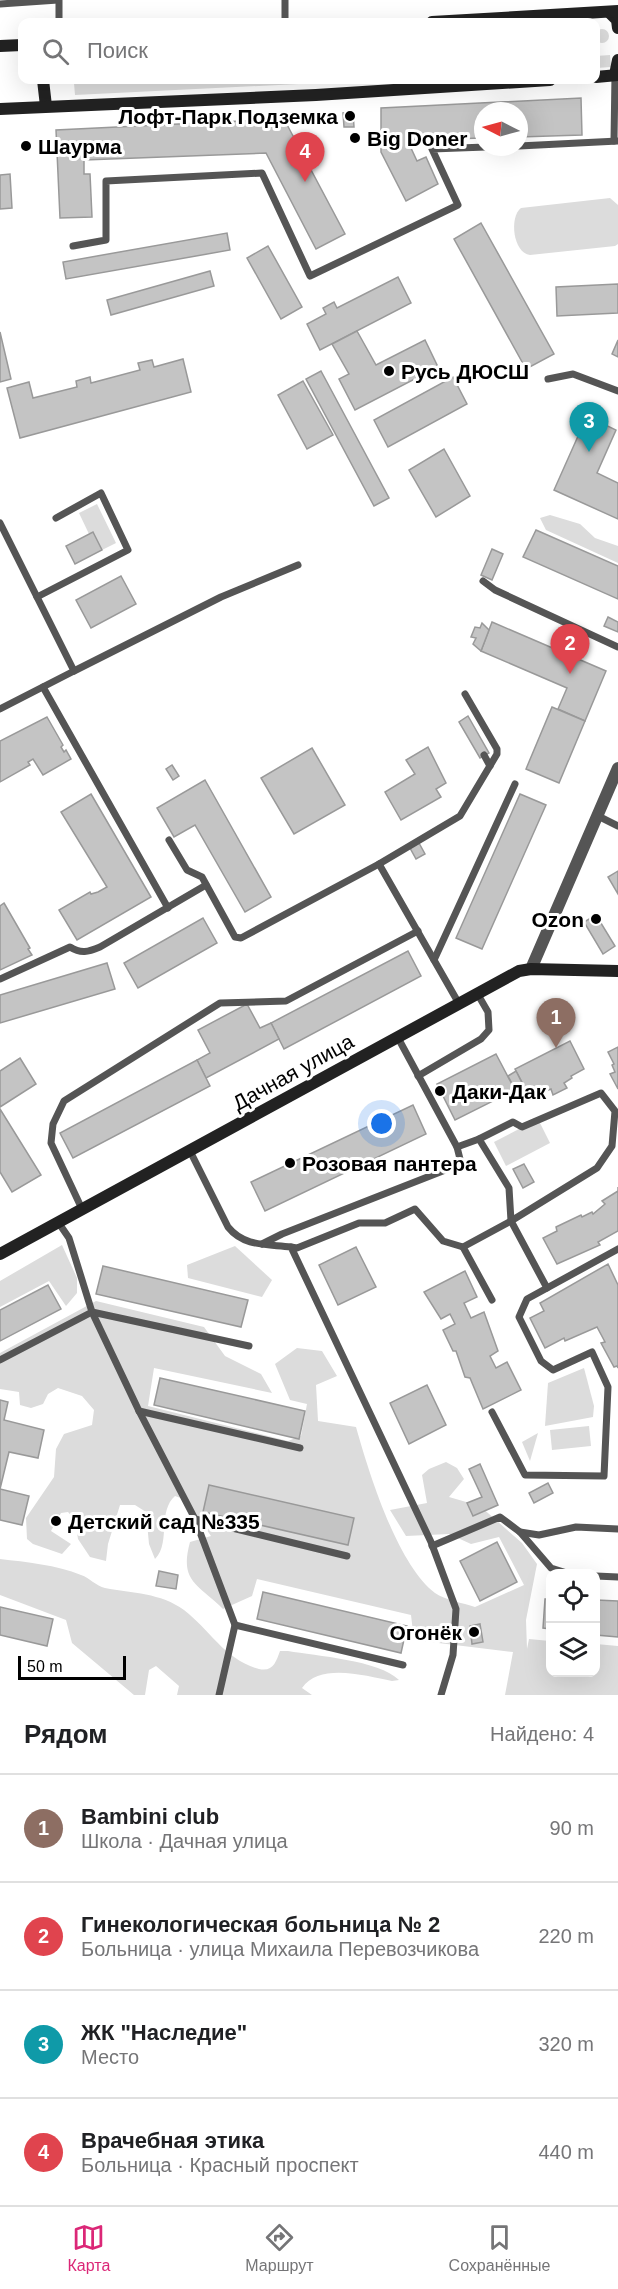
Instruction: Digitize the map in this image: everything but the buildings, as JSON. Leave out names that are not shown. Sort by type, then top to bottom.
[{"type":"main road","points":[[498,18],[614,11],[618,28]]},
{"type":"main road","points":[[0,46],[18,45]]},
{"type":"main road","points":[[600,76],[616,75],[618,60]]},
{"type":"main road","points":[[43,84],[46,106]]},
{"type":"main road","points":[[0,109],[316,95],[488,84]]},
{"type":"main road","name":"Дачная улица","points":[[0,1254],[458,1002],[519,971],[531,969],[618,971]]},
{"type":"street","points":[[531,969],[618,768]]},
{"type":"lane","points":[[0,4],[58,0],[59,18]]},
{"type":"lane","points":[[285,0],[285,18]]},
{"type":"lane","points":[[528,146],[616,141],[616,75]]},
{"type":"lane","points":[[73,246],[106,240],[106,182],[262,173],[310,276],[458,205],[432,149],[474,147]]},
{"type":"lane","points":[[548,379],[573,374],[618,391]]},
{"type":"lane","points":[[37,597],[128,550],[100,493],[56,518]]},
{"type":"lane","points":[[0,523],[74,670]]},
{"type":"lane","points":[[0,709],[220,597],[298,565]]},
{"type":"lane","points":[[483,581],[495,590],[618,647]]},
{"type":"lane","points":[[43,687],[168,908]]},
{"type":"lane","points":[[169,840],[187,870],[200,875],[235,937],[241,938],[379,864],[460,816],[497,754],[497,749],[465,694]]},
{"type":"lane","points":[[484,755],[490,766]]},
{"type":"lane","points":[[434,960],[515,784]]},
{"type":"lane","points":[[596,815],[618,826]]},
{"type":"lane","points":[[379,864],[458,1002]]},
{"type":"lane","points":[[0,979],[70,947],[77,952],[87,952],[100,947],[206,885]]},
{"type":"lane","points":[[82,1209],[51,1143],[53,1124],[64,1101],[220,1003],[286,1001],[417,931]]},
{"type":"lane","points":[[418,1076],[481,1039],[489,1030],[488,1012],[477,993]]},
{"type":"lane","points":[[262,1244],[453,1167],[460,1159],[457,1147],[397,1036]]},
{"type":"lane","points":[[457,1147],[513,1122],[522,1127],[601,1093],[615,1111],[612,1146],[597,1168],[511,1221],[463,1247]]},
{"type":"lane","points":[[479,1138],[509,1188],[511,1221],[547,1288]]},
{"type":"lane","points":[[190,1151],[228,1227],[236,1237],[250,1243],[297,1248],[359,1223],[385,1222],[415,1209],[443,1241],[463,1247],[492,1300]]},
{"type":"lane","points":[[58,1222],[69,1238],[92,1312],[139,1411],[195,1519],[235,1625],[219,1695]]},
{"type":"lane","points":[[291,1247],[432,1546],[457,1612],[453,1655],[441,1695]]},
{"type":"lane","points":[[492,1412],[525,1475],[604,1476],[608,1387],[592,1352],[553,1370],[541,1360],[519,1317],[527,1299],[618,1249]]},
{"type":"lane","points":[[0,1360],[92,1312],[249,1346]]},
{"type":"lane","points":[[139,1411],[300,1448]]},
{"type":"lane","points":[[432,1546],[500,1517],[520,1532],[555,1569]]},
{"type":"lane","points":[[195,1519],[347,1556]]},
{"type":"lane","points":[[520,1532],[539,1535],[576,1527],[618,1529]]},
{"type":"lane","points":[[600,1576],[618,1577]]},
{"type":"lane","points":[[235,1625],[403,1665]]},
{"type":"shaded area","points":[[600,29],[605,29],[609,33],[609,39],[605,43],[600,43]]},
{"type":"shaded area","points":[[610,55],[611,67],[600,68],[600,56]]},
{"type":"shaded area","points":[[74,84],[297,84],[75,95]]},
{"type":"shaded area","points":[[610,198],[618,205],[618,244],[615,246],[530,255],[524,253],[520,248],[514,226],[517,213],[521,208]]},
{"type":"shaded area","points":[[97,504],[116,543],[102,550],[93,533],[89,534],[79,513]]},
{"type":"shaded area","points":[[550,515],[580,524],[595,538],[618,546],[618,563],[546,530],[540,518]]},
{"type":"shaded area","points":[[538,1119],[550,1143],[506,1166],[494,1142]]},
{"type":"shaded area","points":[[62,1245],[77,1278],[77,1293],[66,1306],[49,1281],[0,1307],[0,1281]]},
{"type":"shaded area","points":[[235,1246],[272,1280],[262,1297],[188,1278],[187,1265]]},
{"type":"shaded area","points":[[96,1301],[204,1327],[225,1356],[261,1374],[272,1393],[154,1368],[148,1406],[288,1441],[301,1436],[307,1404],[290,1400],[275,1364],[297,1348],[322,1351],[337,1376],[316,1385],[318,1421],[356,1427],[386,1516],[408,1561],[421,1579],[435,1593],[475,1607],[524,1585],[499,1537],[471,1544],[449,1534],[406,1536],[390,1510],[427,1503],[422,1475],[429,1469],[446,1462],[457,1468],[464,1479],[449,1497],[480,1506],[522,1543],[537,1564],[526,1620],[527,1649],[529,1639],[546,1641],[546,1677],[600,1677],[600,1644],[618,1646],[618,1695],[505,1695],[513,1652],[414,1640],[411,1615],[257,1579],[252,1596],[223,1609],[193,1581],[189,1574],[187,1555],[190,1542],[211,1536],[186,1500],[175,1496],[167,1510],[162,1545],[155,1559],[149,1544],[146,1512],[135,1505],[120,1505],[108,1544],[106,1561],[90,1557],[78,1539],[75,1520],[68,1512],[61,1513],[51,1531],[71,1544],[62,1554],[33,1544],[27,1539],[26,1518],[54,1477],[56,1449],[64,1434],[92,1425],[94,1410],[82,1396],[58,1388],[48,1394],[43,1404],[31,1408],[20,1405],[19,1392],[0,1389],[0,1353]]},
{"type":"shaded area","points":[[584,1368],[594,1406],[593,1417],[545,1426],[548,1383]]},
{"type":"shaded area","points":[[589,1426],[591,1446],[552,1450],[550,1430]]},
{"type":"shaded area","points":[[538,1433],[530,1461],[522,1442]]},
{"type":"shaded area","points":[[0,1559],[62,1569],[84,1576],[105,1588],[146,1594],[166,1600],[184,1610],[227,1652],[247,1665],[259,1669],[271,1668],[280,1651],[288,1651],[362,1663],[390,1673],[399,1680],[332,1673],[310,1680],[302,1688],[312,1695],[177,1695],[179,1686],[156,1666],[149,1670],[145,1695],[134,1695],[72,1643],[66,1620],[0,1595]]},
{"type":"place","name":"Лофт-Парк Подземка","points":[[350,116]]},
{"type":"place","name":"Big Doner","points":[[355,138]]},
{"type":"place","name":"Шаурма","points":[[26,146]]},
{"type":"place","name":"Врачебная этика","points":[[305,182]]},
{"type":"place","name":"Русь ДЮСШ","points":[[389,371]]},
{"type":"place","name":"ЖК \"Наследие\"","points":[[589,452]]},
{"type":"place","name":"Гинекологическая больница № 2","points":[[570,674]]},
{"type":"place","name":"Ozon","points":[[596,919]]},
{"type":"place","name":"Bambini club","points":[[556,1048]]},
{"type":"place","name":"Даки-Дак","points":[[440,1091]]},
{"type":"place","name":"Розовая пантера","points":[[290,1163]]},
{"type":"place","name":"Детский сад №335","points":[[56,1521]]},
{"type":"place","name":"Огонёк","points":[[474,1632]]}]
